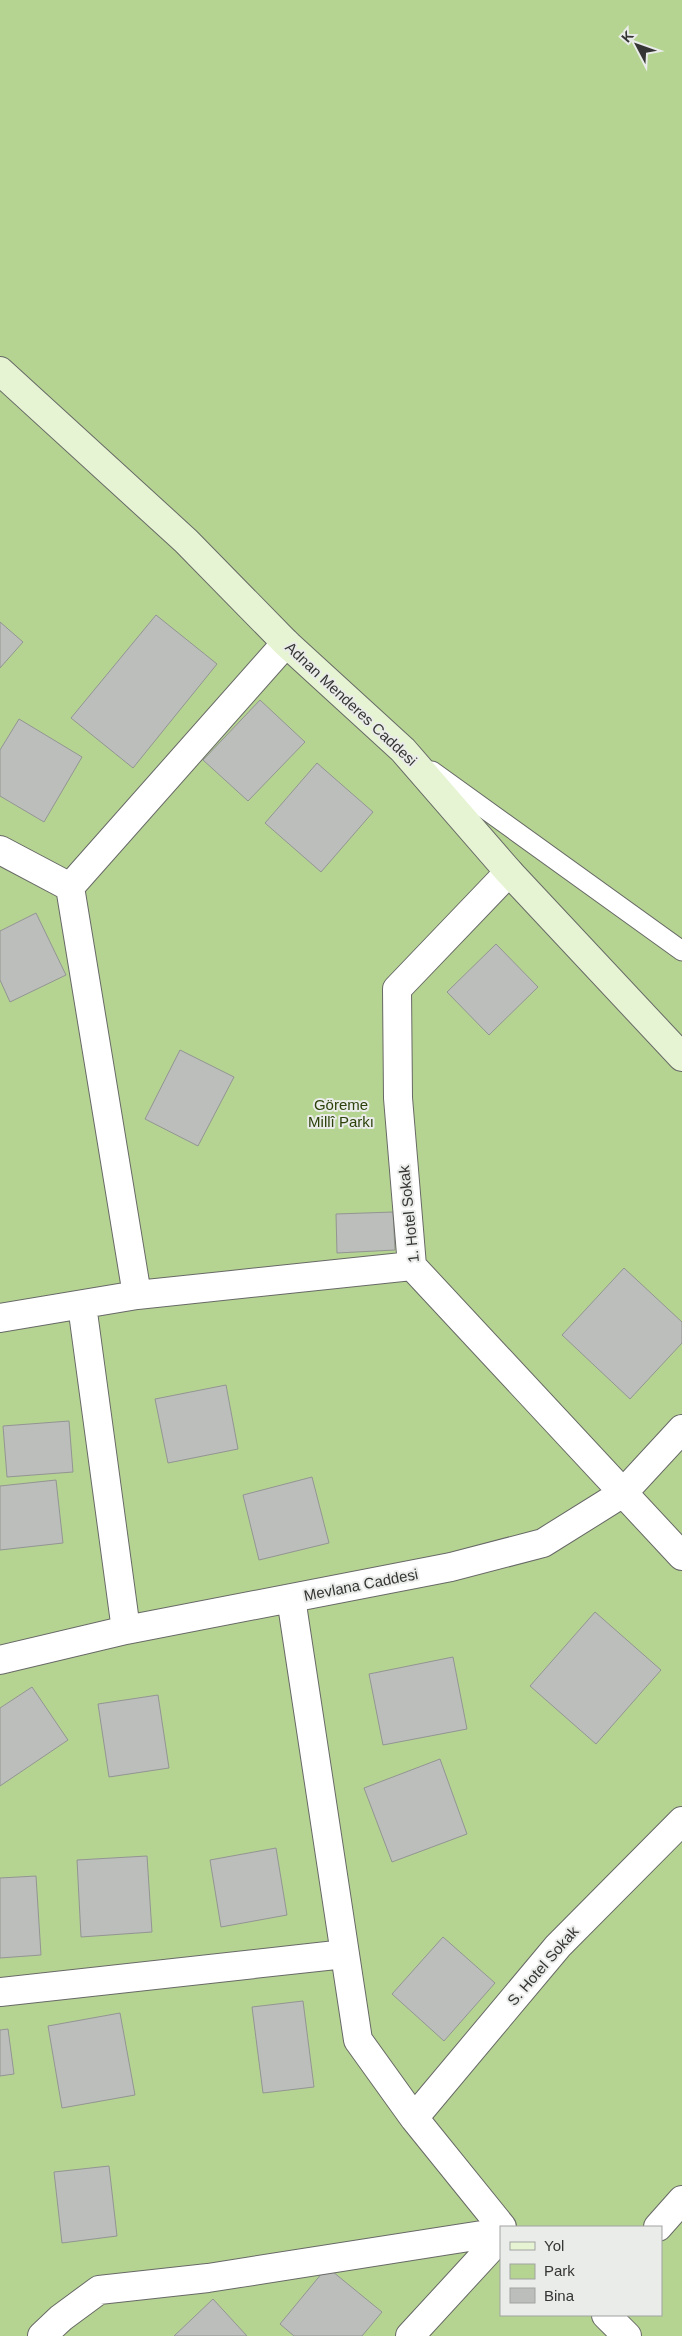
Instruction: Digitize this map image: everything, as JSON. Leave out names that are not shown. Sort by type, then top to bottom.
[{"type":"street","name":"Adnan Menderes Caddesi","points":[[0,371],[186,541],[286,643],[403,750],[509,872],[682,1057]]},
{"type":"street","points":[[70,887],[286,643]]},
{"type":"street","points":[[0,850],[70,887]]},
{"type":"street","name":"1. Hotel Sokak","points":[[509,872],[397,989],[398,1098],[412,1266],[682,1556]]},
{"type":"street","points":[[70,887],[137,1296]]},
{"type":"street","points":[[0,1318],[137,1296],[412,1266]]},
{"type":"street","points":[[82,1305],[126,1630]]},
{"type":"street","name":"Mevlana Caddesi","points":[[0,1660],[126,1630],[451,1567],[543,1543],[623,1493],[682,1429]]},
{"type":"street","points":[[291,1598],[358,2040],[414,2118],[501,2226]]},
{"type":"street","name":"S. Hotel Sokak","points":[[414,2118],[558,1946],[682,1821]]},
{"type":"street","points":[[0,1992],[345,1954]]},
{"type":"street","points":[[659,2226],[682,2200]]},
{"type":"street","points":[[42,2336],[61,2318],[98,2290],[208,2278],[500,2232]]},
{"type":"street","points":[[410,2336],[500,2238]]},
{"type":"street","points":[[607,2316],[627,2336]]},
{"type":"lane","points":[[403,750],[682,951]]},
{"type":"green space","name":"Göreme Millî Parkı","points":[[0,0],[682,0],[682,2336],[0,2336]]},
{"type":"building","points":[[156,615],[217,664],[133,768],[71,718]]},
{"type":"building","points":[[0,622],[23,642],[0,668]]},
{"type":"building","points":[[260,700],[305,742],[248,801],[203,760]]},
{"type":"building","points":[[19,719],[82,757],[44,822],[0,796],[0,750]]},
{"type":"building","points":[[317,763],[373,812],[321,872],[265,823]]},
{"type":"building","points":[[36,913],[66,975],[10,1002],[0,980],[0,931]]},
{"type":"building","points":[[496,944],[538,987],[489,1035],[447,992]]},
{"type":"building","points":[[180,1050],[234,1077],[198,1146],[145,1119]]},
{"type":"building","points":[[393,1212],[395,1250],[337,1253],[336,1214]]},
{"type":"building","points":[[624,1268],[682,1322],[682,1343],[630,1399],[562,1335]]},
{"type":"building","points":[[226,1385],[238,1449],[168,1463],[155,1399]]},
{"type":"building","points":[[69,1421],[73,1472],[7,1477],[3,1426]]},
{"type":"building","points":[[312,1477],[329,1543],[259,1560],[243,1495]]},
{"type":"building","points":[[56,1480],[63,1543],[0,1550],[0,1486]]},
{"type":"building","points":[[595,1612],[661,1670],[596,1744],[530,1686]]},
{"type":"building","points":[[453,1657],[467,1729],[383,1745],[369,1674]]},
{"type":"building","points":[[32,1687],[68,1740],[0,1786],[0,1708]]},
{"type":"building","points":[[158,1695],[169,1768],[109,1777],[98,1704]]},
{"type":"building","points":[[440,1759],[467,1834],[392,1862],[364,1788]]},
{"type":"building","points":[[276,1848],[287,1915],[221,1927],[210,1860]]},
{"type":"building","points":[[147,1856],[152,1932],[81,1937],[77,1860]]},
{"type":"building","points":[[36,1876],[41,1955],[0,1958],[0,1878]]},
{"type":"building","points":[[443,1937],[495,1983],[444,2041],[392,1994]]},
{"type":"building","points":[[303,2001],[314,2087],[263,2093],[252,2007]]},
{"type":"building","points":[[120,2013],[135,2095],[62,2108],[48,2026]]},
{"type":"building","points":[[8,2029],[14,2074],[0,2076],[0,2030]]},
{"type":"building","points":[[109,2166],[117,2236],[62,2243],[54,2172]]},
{"type":"building","points":[[327,2267],[382,2312],[362,2336],[294,2336],[280,2324]]},
{"type":"building","points":[[213,2299],[247,2336],[174,2336]]}]
